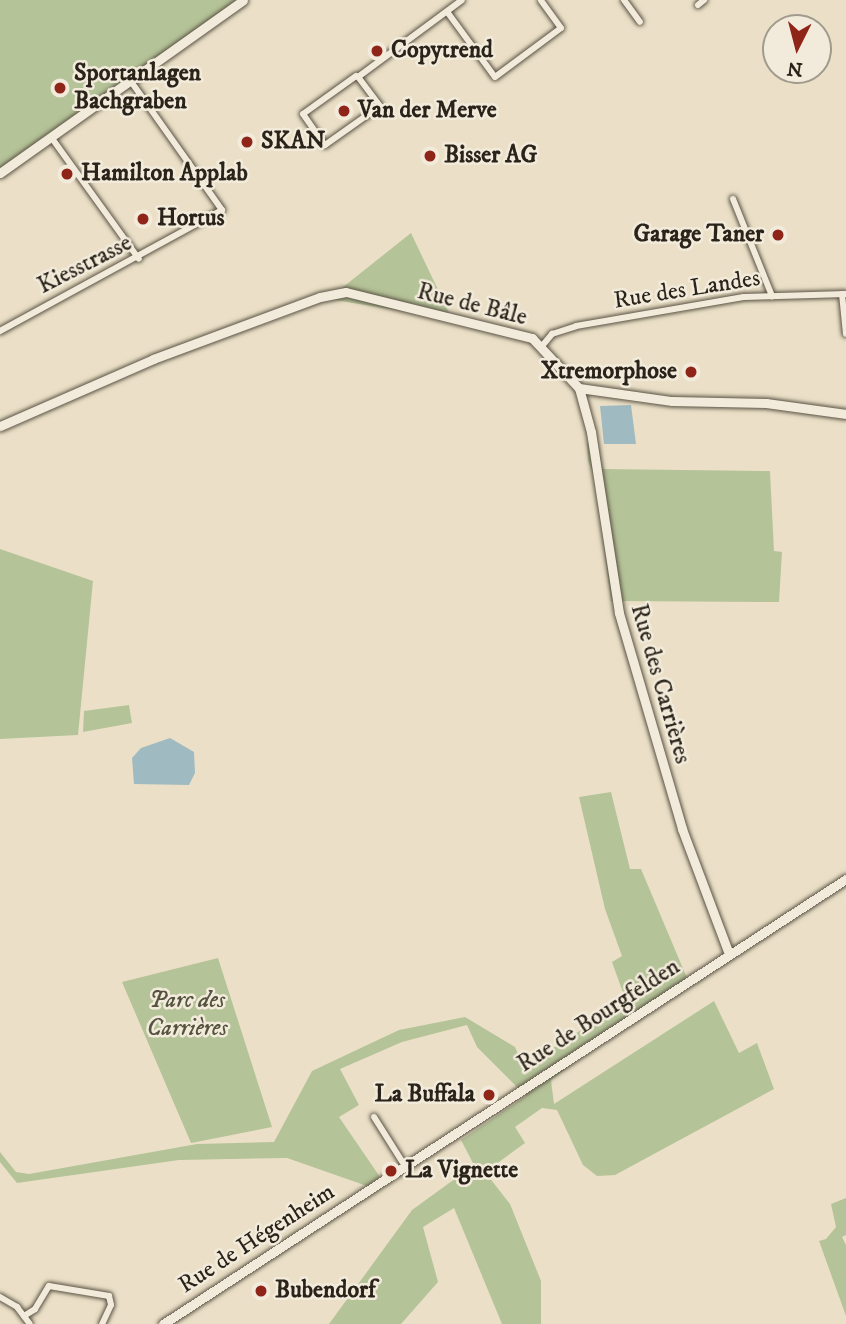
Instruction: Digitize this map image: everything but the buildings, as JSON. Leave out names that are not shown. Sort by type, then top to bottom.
[{"type":"street","points":[[0,173],[243,0]]},
{"type":"street","points":[[448,13],[495,78],[561,28],[541,0]]},
{"type":"street","points":[[624,0],[640,22]]},
{"type":"street","points":[[698,5],[704,0]]},
{"type":"street","points":[[356,76],[303,114],[325,145],[380,106],[358,77],[448,13],[459,1]]},
{"type":"street","name":"Kiesstrasse","points":[[0,331],[139,259],[222,210],[130,80]]},
{"type":"street","points":[[51,136],[139,259]]},
{"type":"street","points":[[733,199],[772,296]]},
{"type":"street","name":"Rue de Bâle","points":[[0,426],[166,354],[320,297],[344,294],[522,335],[542,346],[579,388]]},
{"type":"street","points":[[844,294],[846,334]]},
{"type":"street","name":"Rue des Landes","points":[[542,346],[552,334],[576,326],[772,296],[844,294]]},
{"type":"street","points":[[579,388],[672,401],[766,403],[846,414]]},
{"type":"street","name":"Rue des Carrières","points":[[579,388],[588,415],[619,613],[678,816],[729,954]]},
{"type":"street","name":"Rue des Carrières","points":[[588,415],[593,391]]},
{"type":"street","name":"Rue de Bourgfelden","points":[[373,1187],[846,879]]},
{"type":"street","points":[[374,1117],[405,1166]]},
{"type":"street","name":"Rue de Hégenheim","points":[[163,1324],[373,1187]]},
{"type":"street","points":[[24,1316],[35,1309],[49,1286],[109,1296],[111,1306],[102,1324]]},
{"type":"street","points":[[0,1297],[30,1324]]},
{"type":"green space","name":"Sportanlagen Bachgraben","points":[[0,0],[243,0],[0,173]]},
{"type":"green space","points":[[411,233],[452,319],[328,299]]},
{"type":"green space","points":[[594,428],[603,469],[770,471],[774,551],[782,552],[779,602],[611,601],[595,478],[588,461],[587,444]]},
{"type":"green space","points":[[0,549],[93,581],[78,735],[0,739]]},
{"type":"green space","points":[[129,705],[132,723],[83,732],[84,711]]},
{"type":"green space","points":[[611,792],[630,869],[641,869],[687,978],[551,1080],[554,1104],[714,1001],[739,1053],[757,1043],[774,1089],[615,1175],[597,1176],[583,1165],[557,1110],[542,1108],[515,1127],[525,1143],[485,1172],[510,1204],[541,1281],[541,1324],[502,1324],[454,1208],[423,1227],[438,1282],[401,1324],[329,1324],[412,1210],[474,1165],[461,1140],[526,1096],[477,1047],[467,1025],[402,1042],[340,1069],[359,1105],[339,1117],[380,1177],[367,1186],[287,1158],[179,1160],[17,1183],[0,1162],[0,1152],[16,1172],[29,1174],[197,1144],[274,1142],[312,1071],[399,1030],[465,1017],[515,1047],[523,1066],[536,1059],[626,1001],[612,962],[622,956],[605,909],[579,797]]},
{"type":"green space","name":"Parc des Carrières","points":[[218,958],[272,1127],[191,1143],[122,982]]},
{"type":"green space","points":[[846,1198],[846,1235],[842,1237],[846,1245],[846,1316],[819,1241],[826,1239],[836,1227],[831,1204]]},
{"type":"water","points":[[631,405],[636,444],[604,444],[600,406]]},
{"type":"water","points":[[170,738],[194,752],[195,773],[189,785],[134,784],[132,758],[141,748]]},
{"type":"place","name":"Copytrend","points":[[377,51]]},
{"type":"place","name":"Sportanlagen Bachgraben","points":[[60,88]]},
{"type":"place","name":"Van der Merve","points":[[344,111]]},
{"type":"place","name":"SKAN","points":[[247,142]]},
{"type":"place","name":"Bisser AG","points":[[430,156]]},
{"type":"place","name":"Hamilton Applab","points":[[67,174]]},
{"type":"place","name":"Hortus","points":[[143,219]]},
{"type":"place","name":"Garage Taner","points":[[778,235]]},
{"type":"place","name":"Xtremorphose","points":[[691,372]]},
{"type":"place","name":"La Buffala","points":[[489,1095]]},
{"type":"place","name":"La Vignette","points":[[391,1171]]},
{"type":"place","name":"Bubendorf","points":[[261,1291]]}]
